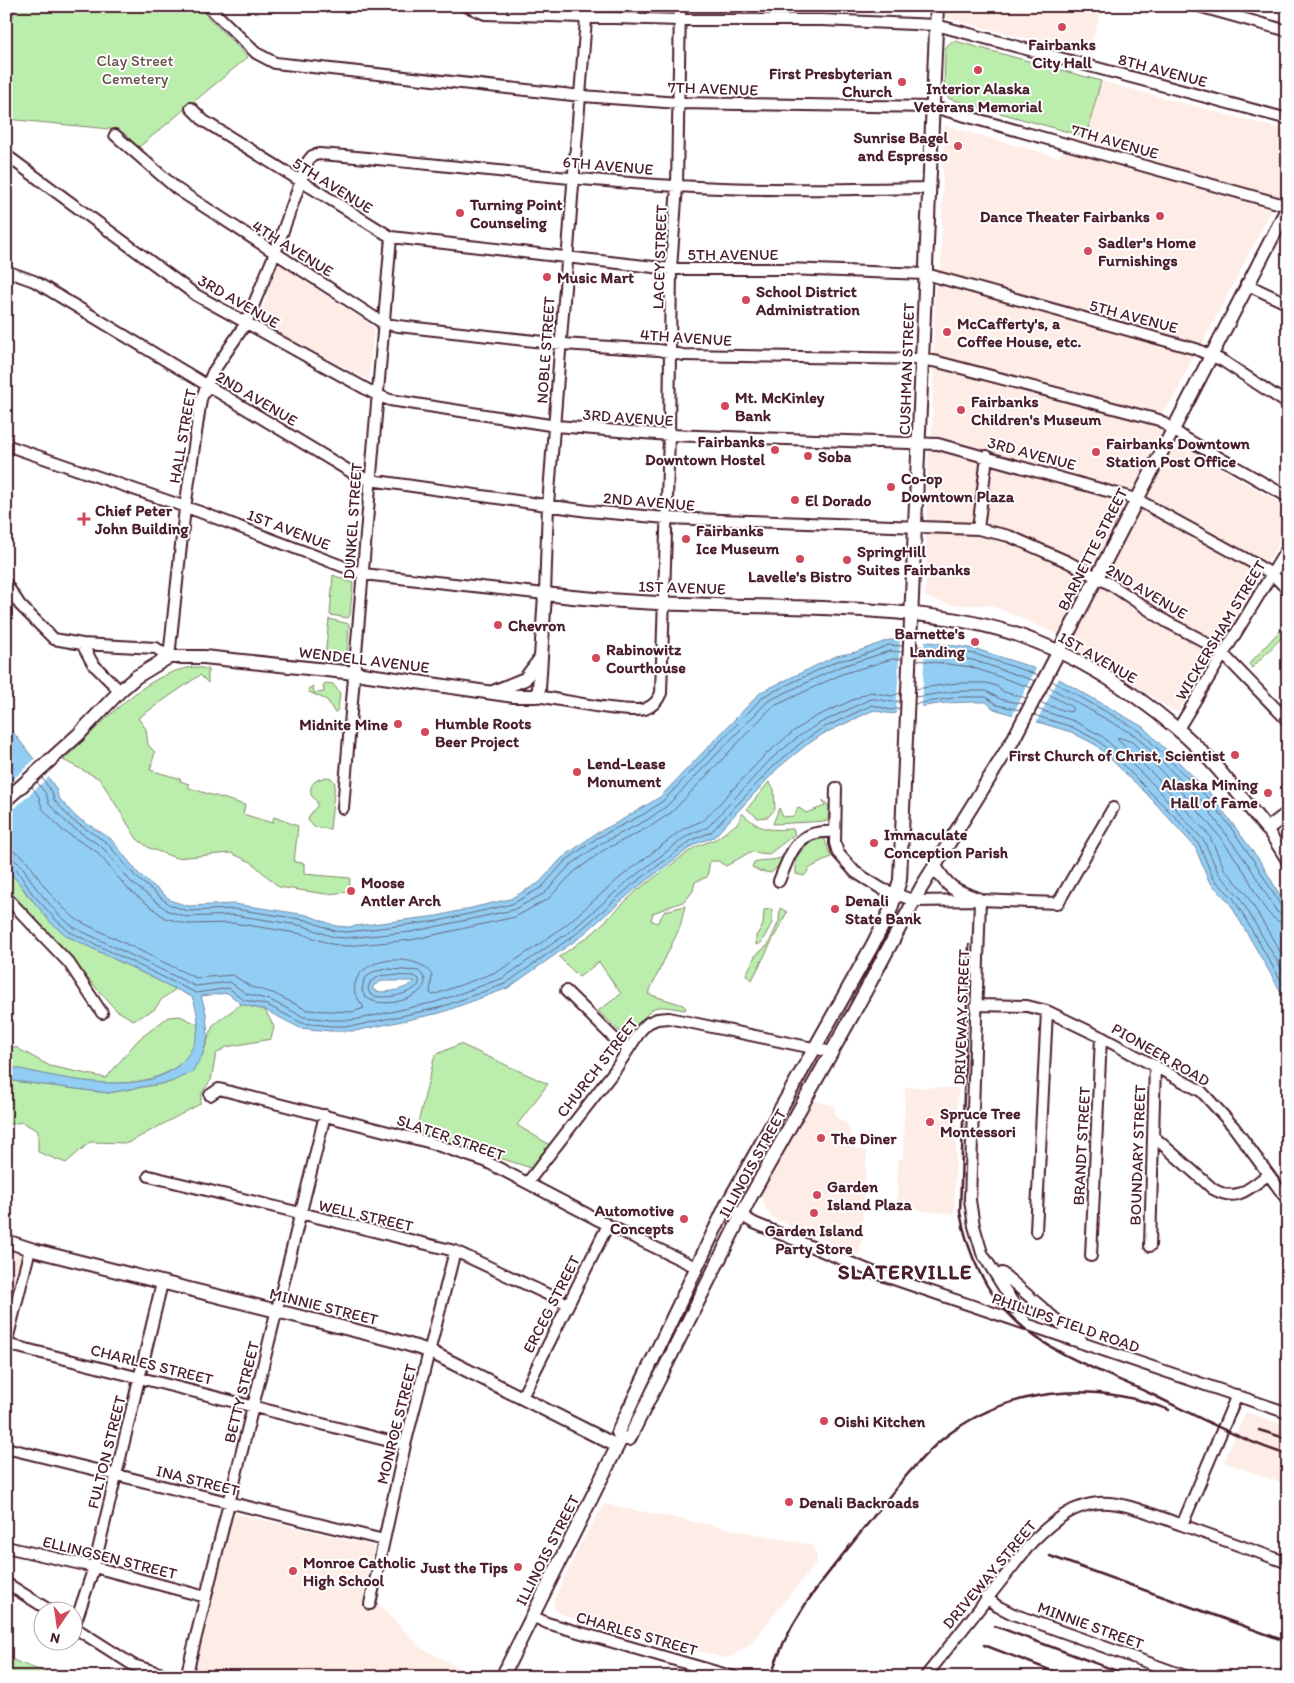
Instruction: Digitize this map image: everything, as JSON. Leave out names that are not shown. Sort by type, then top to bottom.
[{"type":"main road","name":"CUSHMAN STREET","points":[[896,894],[900,880],[907,733],[937,6]]},
{"type":"main road","name":"BARNETTE STREET","points":[[914,901],[1013,740],[1246,284],[1288,206]]},
{"type":"main road","name":"1ST AVENUE","points":[[545,594],[664,604],[865,610],[911,620],[986,626],[1059,650],[1127,691],[1178,729],[1237,792],[1267,830]]},
{"type":"main road","name":"NOBLE STREET","points":[[536,696],[539,689],[545,594]]},
{"type":"main road","name":"WENDELL AVENUE","points":[[169,657],[204,657],[355,673],[525,697],[536,696]]},
{"type":"main road","points":[[6,800],[78,735],[120,691],[136,677],[169,657]]},
{"type":"main road","points":[[493,692],[525,679],[540,659]]},
{"type":"main road","points":[[1267,830],[1288,813]]},
{"type":"main road","points":[[935,866],[944,882],[955,891],[980,900]]},
{"type":"main road","name":"ILLINOIS STREET","points":[[502,1677],[619,1442],[618,1432],[726,1206],[872,946],[896,894]]},
{"type":"main road","name":"ILLINOIS STREET","points":[[619,1442],[629,1439],[741,1215],[914,901]]},
{"type":"main road","name":"MINNIE STREET","points":[[6,1241],[30,1249],[393,1340],[429,1351],[619,1442]]},
{"type":"street","points":[[6,17],[8,6]]},
{"type":"street","name":"7TH AVENUE","points":[[208,6],[256,53],[275,63],[582,96],[679,103],[934,107],[1288,206]]},
{"type":"street","name":"8TH AVENUE","points":[[466,6],[485,14],[587,11],[679,20],[822,20],[936,25],[1288,119]]},
{"type":"street","name":"LACEY STREET","points":[[643,709],[658,700],[661,693],[670,436],[672,269],[677,186],[680,6]]},
{"type":"street","points":[[1198,6],[1288,31]]},
{"type":"street","name":"NOBLE STREET","points":[[545,594],[548,505],[556,426],[587,11]]},
{"type":"street","name":"5TH AVENUE","points":[[191,108],[204,121],[392,237],[672,269],[793,269],[926,274],[1210,354],[1288,404]]},
{"type":"street","name":"4TH AVENUE","points":[[115,135],[177,189],[383,323],[562,344],[671,352],[684,355],[922,359],[1159,420],[1185,438],[1288,497]]},
{"type":"street","name":"6TH AVENUE","points":[[300,181],[308,161],[312,156],[319,154],[677,186],[791,190],[930,188]]},
{"type":"street","name":"3RD AVENUE","points":[[6,156],[196,295],[377,395],[390,400],[556,426],[670,436],[919,442],[987,456],[1136,499],[1272,574],[1288,590]]},
{"type":"street","name":"HALL STREET","points":[[169,657],[184,508],[198,411],[206,385],[246,324],[275,253],[300,181]]},
{"type":"street","name":"DUNKEL STREET","points":[[343,808],[383,323],[392,237]]},
{"type":"street","name":"2ND AVENUE","points":[[6,271],[34,281],[356,475],[370,480],[548,505],[666,518],[978,529],[1023,541],[1096,577],[1224,655],[1288,720]]},
{"type":"street","points":[[1246,284],[1288,304]]},
{"type":"street","name":"1ST AVENUE","points":[[6,445],[363,574],[545,594]]},
{"type":"street","points":[[978,529],[987,456]]},
{"type":"street","name":"WICKERSHAM STREET","points":[[1178,729],[1288,547]]},
{"type":"street","name":"WENDELL AVENUE","points":[[6,584],[20,605],[54,639],[82,644],[156,648],[169,657]]},
{"type":"street","points":[[82,644],[93,664],[120,691]]},
{"type":"street","name":"WENDELL AVENUE","points":[[536,696],[621,708],[643,709]]},
{"type":"street","points":[[836,788],[838,853],[855,872],[882,889],[914,901],[1058,902],[1113,808]]},
{"type":"street","name":"1ST AVENUE","points":[[1267,830],[1288,862]]},
{"type":"street","points":[[780,882],[790,856],[800,840],[810,833],[836,832]]},
{"type":"street","points":[[6,897],[68,963],[102,1013]]},
{"type":"street","name":"DRIVEWAY STREET","points":[[980,900],[970,1200],[974,1226],[982,1253],[1027,1325]]},
{"type":"street","points":[[566,991],[618,1042],[628,1048]]},
{"type":"street","name":"PIONEER ROAD","points":[[976,1005],[1027,1006],[1047,1011],[1101,1037],[1200,1091],[1233,1126],[1288,1201]]},
{"type":"street","points":[[1036,1231],[1047,1011]]},
{"type":"street","name":"CHURCH STREET","points":[[528,1182],[614,1070],[628,1048],[648,1023],[657,1019],[669,1018],[832,1052]]},
{"type":"street","name":"BRANDT STREET","points":[[1091,1256],[1101,1037]]},
{"type":"street","name":"BOUNDARY STREET","points":[[1150,1246],[1154,1065]]},
{"type":"street","name":"SLATER STREET","points":[[210,1095],[220,1089],[428,1142],[485,1162],[528,1182],[608,1225],[696,1267]]},
{"type":"street","name":"BETTY STREET","points":[[186,1677],[325,1115]]},
{"type":"street","points":[[1153,1136],[1213,1190],[1230,1197],[1238,1195],[1268,1175]]},
{"type":"street","name":"WELL STREET","points":[[149,1176],[301,1215],[455,1251],[568,1304]]},
{"type":"street","name":"PHILLIPS FIELD ROAD","points":[[726,1206],[754,1223],[873,1272],[1288,1413]]},
{"type":"street","name":"ERCEG STREET","points":[[522,1397],[608,1225]]},
{"type":"street","points":[[6,1344],[30,1249]]},
{"type":"street","name":"MONROE STREET","points":[[370,1604],[406,1445],[455,1251]]},
{"type":"street","name":"DRIVEWAY STREET","points":[[982,1253],[1011,1283],[1067,1329],[1093,1346]]},
{"type":"street","name":"FULTON STREET","points":[[82,1601],[94,1567],[162,1283]]},
{"type":"street","name":"CHARLES STREET","points":[[6,1344],[406,1445]]},
{"type":"street","points":[[1237,1395],[1182,1526],[1288,1564]]},
{"type":"street","name":"INA STREET","points":[[6,1448],[384,1540]]},
{"type":"street","name":"DRIVEWAY STREET","points":[[925,1677],[986,1597],[1048,1526],[1069,1512],[1090,1503],[1111,1503],[1139,1509],[1182,1526]]},
{"type":"street","name":"ELLINGSEN STREET","points":[[6,1547],[94,1567],[206,1597]]},
{"type":"street","points":[[6,1583],[32,1600]]},
{"type":"street","name":"MINNIE STREET","points":[[986,1597],[997,1606],[1013,1614],[1188,1677]]},
{"type":"street","name":"CHARLES STREET","points":[[532,1616],[547,1623],[734,1677]]},
{"type":"street","points":[[82,1633],[134,1665],[172,1677]]},
{"type":"street","points":[[1285,1677],[1288,1670]]},
{"type":"shaded area","points":[[946,6],[1102,6],[1089,54],[946,18]]},
{"type":"shaded area","points":[[1101,81],[1288,131],[1288,176],[1281,192],[1204,341],[1192,359],[1174,399],[1163,410],[1158,427],[1186,447],[1288,508],[1288,529],[1255,583],[1223,642],[1179,711],[1175,712],[1107,667],[1076,650],[1074,642],[991,605],[951,605],[925,597],[928,457],[932,435],[935,289],[941,266],[944,125],[1058,157],[1079,135],[1087,132]]},
{"type":"shaded area","points":[[278,263],[374,327],[369,380],[257,323]]},
{"type":"shaded area","name":"Spruce Tree Montessori","points":[[905,1087],[958,1088],[954,1214],[923,1211],[897,1203],[898,1160],[903,1158]]},
{"type":"shaded area","points":[[814,1100],[835,1106],[835,1117],[847,1123],[855,1148],[867,1152],[860,1255],[773,1218],[766,1210],[761,1194]]},
{"type":"shaded area","points":[[6,1250],[22,1255],[12,1298],[6,1297]]},
{"type":"shaded area","points":[[1246,1412],[1288,1426],[1288,1485],[1223,1462]]},
{"type":"shaded area","points":[[604,1504],[812,1545],[817,1555],[816,1563],[749,1645],[731,1657],[724,1658],[568,1617],[556,1611],[553,1602],[580,1545]]},
{"type":"shaded area","name":"Monroe Catholic High School","points":[[233,1513],[374,1546],[364,1595],[378,1603],[421,1648],[477,1677],[194,1677],[193,1665]]},
{"type":"green space","name":"Clay Street Cemetery","points":[[15,6],[197,6],[248,57],[139,147],[120,130],[6,119],[6,47]]},
{"type":"green space","points":[[955,41],[1101,81],[1087,132],[1079,135],[950,99],[944,94],[945,48]]},
{"type":"green space","points":[[333,575],[353,583],[350,615],[348,618],[330,615]]},
{"type":"green space","points":[[329,619],[349,624],[347,660],[325,658]]},
{"type":"green space","points":[[1288,622],[1288,631],[1252,668],[1249,664]]},
{"type":"green space","points":[[195,667],[208,669],[208,683],[200,675],[138,718],[146,729],[148,745],[155,752],[150,770],[181,779],[180,781],[189,784],[189,788],[245,805],[243,814],[272,823],[274,817],[298,826],[294,862],[304,863],[304,874],[350,878],[349,892],[326,894],[279,887],[251,862],[231,853],[176,858],[149,848],[137,839],[100,779],[63,760],[108,717],[141,689],[176,671]]},
{"type":"green space","points":[[326,683],[333,684],[340,693],[338,709],[335,713],[327,700],[309,692],[308,689],[313,686],[314,693],[324,692],[323,685]]},
{"type":"green space","points":[[327,777],[331,778],[335,783],[330,829],[314,827],[308,820],[317,806],[317,802],[311,795],[311,787],[317,780]]},
{"type":"green space","points":[[769,782],[774,789],[775,809],[768,817],[758,818],[747,809]]},
{"type":"green space","points":[[823,800],[829,806],[828,821],[773,824],[779,808],[783,817],[794,816],[798,807],[806,813],[825,806]]},
{"type":"green space","points":[[742,813],[754,823],[765,828],[793,829],[795,834],[769,854],[750,852],[726,866],[718,861],[710,861],[707,877],[695,882],[693,891],[685,901],[653,913],[651,920],[657,923],[665,911],[685,906],[680,927],[648,994],[683,1005],[686,1008],[685,1010],[657,1007],[649,1012],[631,1031],[619,1031],[598,1011],[621,994],[599,962],[579,977],[559,957],[593,933],[635,892],[695,847],[716,839],[738,823]]},
{"type":"green space","points":[[824,837],[831,857],[810,868],[804,876],[796,874],[796,857],[812,840]]},
{"type":"green space","points":[[784,856],[783,861],[771,873],[759,871],[752,867],[754,862]]},
{"type":"green space","points":[[6,867],[14,874],[27,895],[67,936],[176,989],[162,999],[154,1010],[133,1020],[116,1010],[64,952],[6,892]]},
{"type":"green space","points":[[780,908],[787,912],[752,980],[746,975],[755,956],[768,945],[779,921]]},
{"type":"green space","points":[[772,909],[772,923],[761,943],[756,945],[756,936],[763,925],[764,910]]},
{"type":"green space","points":[[241,1004],[265,1010],[274,1027],[271,1039],[226,1047],[216,1054],[211,1080],[202,1093],[200,1104],[128,1143],[90,1142],[66,1163],[38,1152],[38,1131],[22,1122],[6,1125],[6,1080],[108,1093],[171,1082],[202,1056],[213,1025]]},
{"type":"green space","points":[[180,1016],[199,1025],[195,1044],[191,1053],[179,1065],[161,1075],[140,1081],[118,1083],[94,1082],[6,1066],[6,1047],[15,1047],[50,1066],[106,1078],[138,1040],[168,1017]]},
{"type":"green space","points":[[460,1044],[548,1084],[517,1125],[550,1145],[531,1168],[416,1131],[435,1055]]},
{"type":"green space","points":[[6,1656],[55,1677],[8,1677],[6,1676]]},
{"type":"water","points":[[889,640],[930,642],[976,649],[1028,666],[1059,679],[1143,727],[1209,792],[1260,861],[1288,909],[1288,1004],[1229,902],[1209,881],[1195,847],[1146,793],[1096,745],[1071,732],[994,709],[986,702],[952,703],[922,706],[897,713],[874,710],[823,734],[778,768],[714,837],[695,844],[634,890],[579,938],[508,988],[440,1013],[355,1031],[300,1028],[265,1010],[241,1004],[228,993],[201,996],[206,1013],[208,1037],[202,1056],[192,1072],[171,1082],[108,1093],[6,1080],[6,1066],[76,1080],[102,1083],[128,1083],[152,1079],[172,1070],[188,1055],[195,1041],[198,1019],[192,997],[67,936],[51,923],[6,867],[6,723],[51,781],[58,797],[76,817],[110,838],[139,874],[172,901],[188,906],[234,904],[268,909],[307,915],[336,926],[348,927],[437,916],[510,899],[539,883],[562,858],[595,834],[660,797],[761,692],[836,656],[856,652]],"holes":[[[382,981],[415,981],[412,984],[395,990],[383,992],[373,990],[373,986]]]},
{"type":"pier","points":[[900,638],[925,639],[922,709],[896,717]]},
{"type":"pier","points":[[1037,667],[1060,676],[1036,723],[1012,716]]},
{"type":"pier","points":[[36,758],[50,776],[6,816],[6,786]]},
{"type":"railway","points":[[969,945],[960,1212],[967,1242],[973,1257],[995,1298],[1030,1333],[1062,1353],[1235,1435],[1288,1455]]},
{"type":"railway","points":[[771,1677],[786,1638],[819,1585],[918,1463],[940,1441],[965,1423],[992,1409],[1021,1400],[1050,1394],[1080,1392],[1140,1401],[1169,1410]]},
{"type":"railway","points":[[1259,1430],[1288,1439]]},
{"type":"railway","points":[[1050,1556],[1288,1642]]},
{"type":"railway","points":[[995,1626],[1133,1677]]},
{"type":"railway","points":[[984,1645],[1068,1677]]},
{"type":"place","name":"Fairbanks City Hall","points":[[1062,27]]},
{"type":"place","name":"Interior Alaska Veterans Memorial","points":[[978,70]]},
{"type":"place","name":"First Presbyterian Church","points":[[902,82]]},
{"type":"place","name":"Sunrise Bagel and Espresso","points":[[958,146]]},
{"type":"place","name":"Turning Point Counseling","points":[[460,213]]},
{"type":"place","name":"Dance Theater Fairbanks","points":[[1160,216]]},
{"type":"place","name":"Sadler's Home Furnishings","points":[[1088,251]]},
{"type":"place","name":"Music Mart","points":[[547,277]]},
{"type":"place","name":"School District Administration","points":[[746,300]]},
{"type":"place","name":"McCafferty's, a Coffee House, etc.","points":[[947,332]]},
{"type":"place","name":"Mt. McKinley Bank","points":[[725,406]]},
{"type":"place","name":"Fairbanks Children's Museum","points":[[961,410]]},
{"type":"place","name":"Fairbanks Downtown Hostel","points":[[775,450]]},
{"type":"place","name":"Fairbanks Downtown Station Post Office","points":[[1096,452]]},
{"type":"place","name":"Soba","points":[[808,456]]},
{"type":"place","name":"Co-op Downtown Plaza","points":[[891,487]]},
{"type":"place","name":"El Dorado","points":[[795,500]]},
{"type":"place","name":"Chief Peter John Building","points":[[84,519]]},
{"type":"place","name":"Fairbanks Ice Museum","points":[[686,539]]},
{"type":"place","name":"Lavelle's Bistro","points":[[800,559]]},
{"type":"place","name":"SpringHill Suites Fairbanks","points":[[847,560]]},
{"type":"place","name":"Chevron","points":[[498,625]]},
{"type":"place","name":"Barnette's Landing","points":[[975,642]]},
{"type":"place","name":"Rabinowitz Courthouse","points":[[596,658]]},
{"type":"place","name":"Midnite Mine","points":[[398,724]]},
{"type":"place","name":"Humble Roots Beer Project","points":[[425,732]]},
{"type":"place","name":"First Church of Christ, Scientist","points":[[1235,755]]},
{"type":"place","name":"Lend-Lease Monument","points":[[577,772]]},
{"type":"place","name":"Alaska Mining Hall of Fame","points":[[1268,793]]},
{"type":"place","name":"Immaculate Conception Parish","points":[[874,843]]},
{"type":"place","name":"Moose Antler Arch","points":[[351,891]]},
{"type":"place","name":"Denali State Bank","points":[[835,909]]},
{"type":"place","name":"Spruce Tree Montessori","points":[[930,1122]]},
{"type":"place","name":"The Diner","points":[[821,1138]]},
{"type":"place","name":"Garden Island Plaza","points":[[817,1195]]},
{"type":"place","name":"Garden Island Party Store","points":[[814,1213]]},
{"type":"place","name":"Automotive Concepts","points":[[684,1219]]},
{"type":"place","name":"Oishi Kitchen","points":[[824,1421]]},
{"type":"place","name":"Denali Backroads","points":[[789,1502]]},
{"type":"place","name":"Just the Tips","points":[[518,1567]]},
{"type":"place","name":"Monroe Catholic High School","points":[[293,1571]]},
{"type":"district","name":"SLATERVILLE","points":[[905,1272]]}]
